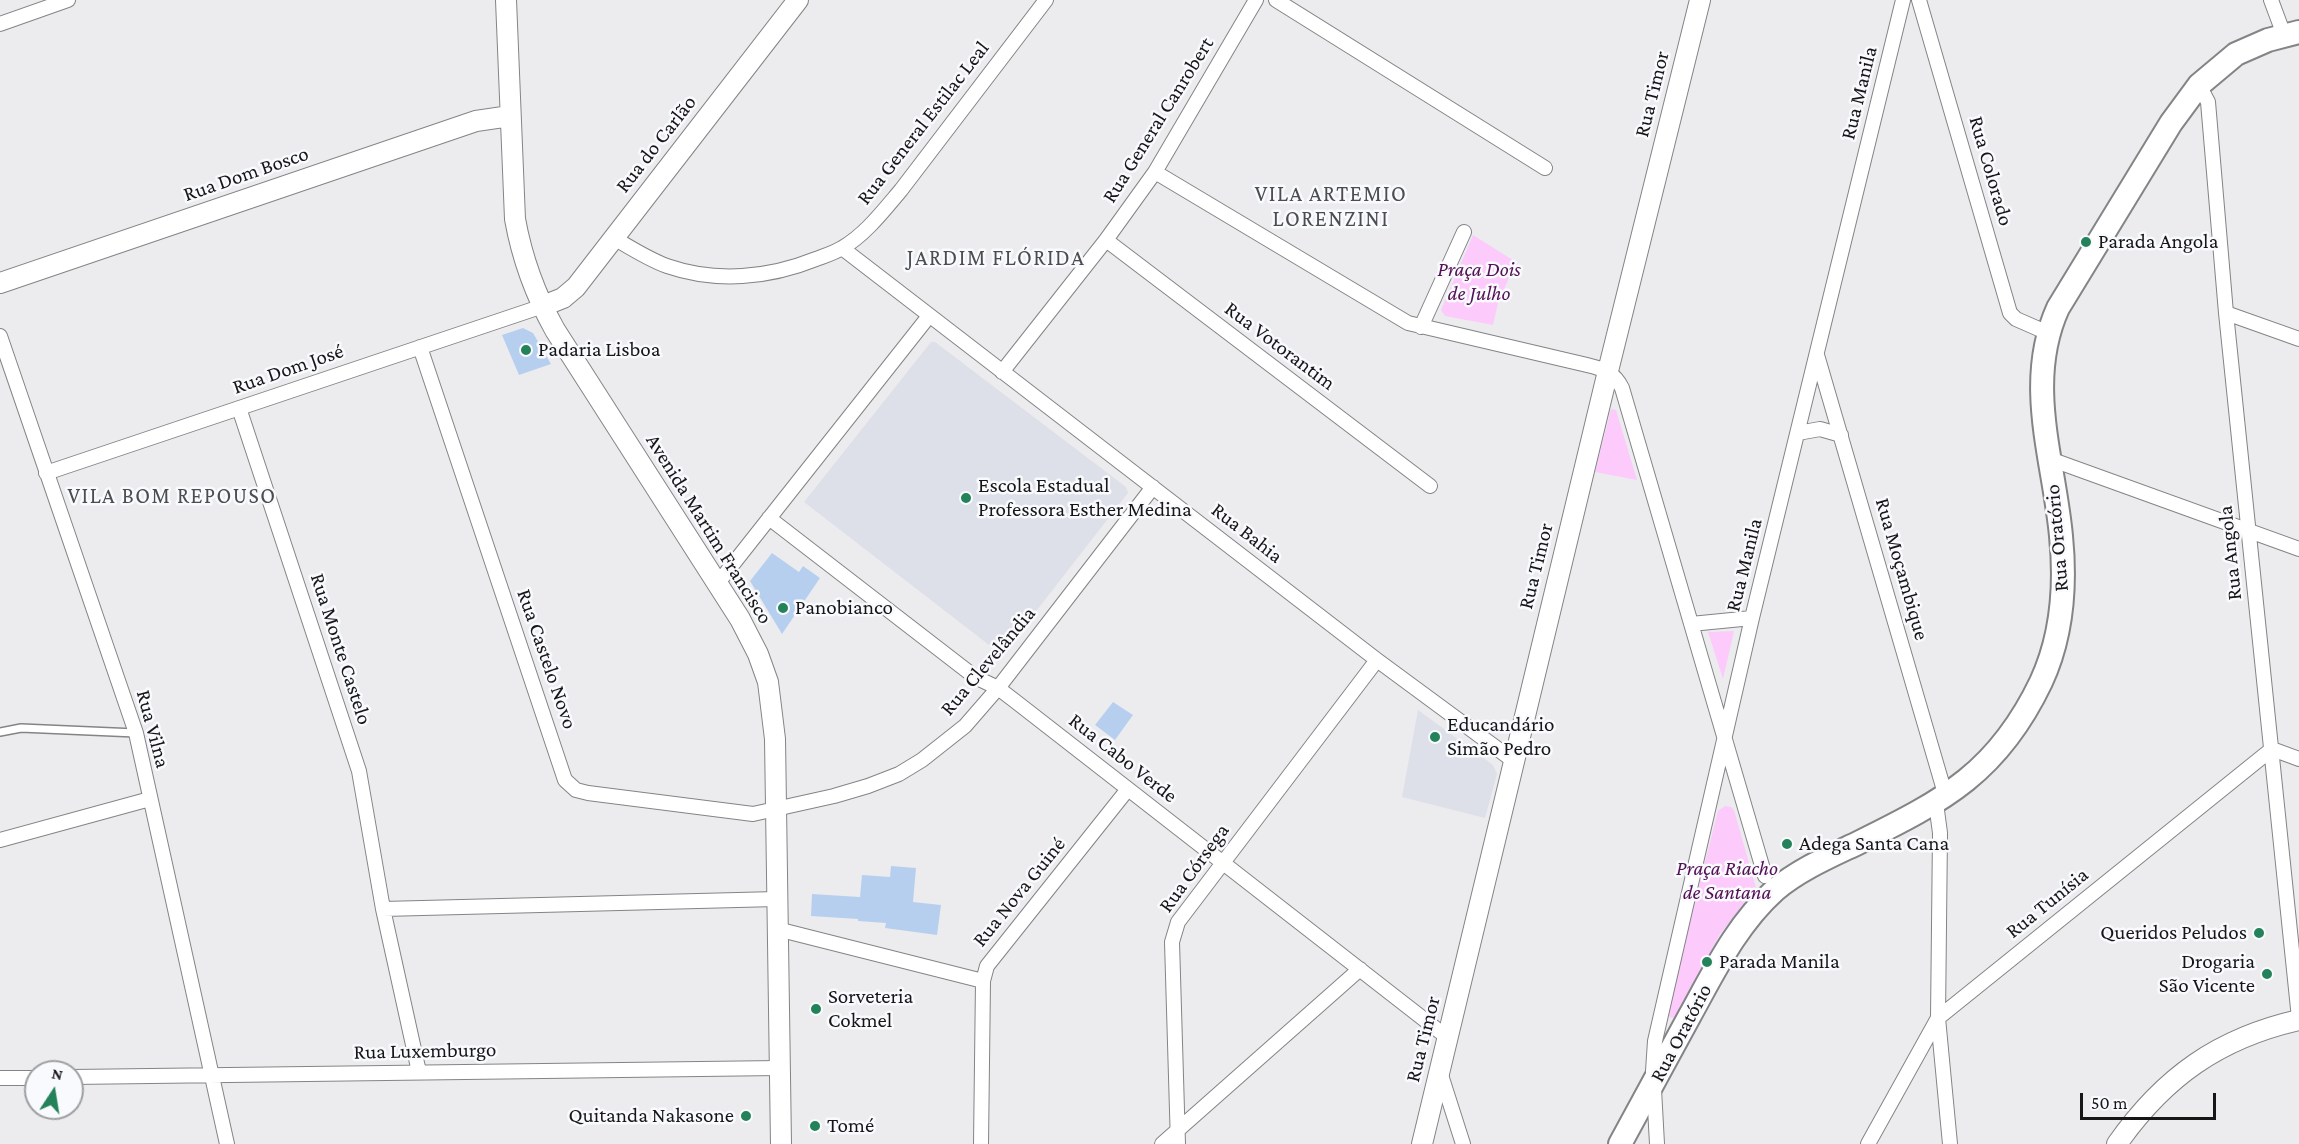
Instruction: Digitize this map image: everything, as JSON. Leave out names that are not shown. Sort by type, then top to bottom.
[{"type":"main road","name":"Rua Oratório","points":[[1620,1144],[1728,946],[1738,930],[1765,900],[1804,870],[1941,800],[1983,766],[2024,715],[2049,661],[2059,626],[2064,581],[2061,536],[2042,402],[2041,377],[2048,333],[2065,298],[2171,123],[2199,85],[2236,54],[2291,34]]},
{"type":"street","points":[[0,24],[68,0]]},
{"type":"street","name":"Avenida Martim Francisco","points":[[506,0],[515,219],[532,281],[555,330],[745,627],[768,682],[775,739],[781,1144]]},
{"type":"street","name":"Rua do Carlão","points":[[543,306],[571,293],[798,0]]},
{"type":"street","name":"Rua General Estilac Leal","points":[[614,238],[668,266],[690,272],[730,276],[772,273],[793,268],[842,248],[877,217],[901,190],[1046,0]]},
{"type":"street","name":"Rua General Canrobert","points":[[1002,372],[1106,240],[1155,172],[1256,0]]},
{"type":"street","points":[[1276,0],[1545,168]]},
{"type":"street","name":"Rua Timor","points":[[1422,1144],[1700,0]]},
{"type":"street","name":"Rua Manila","points":[[1657,1144],[1653,1058],[1655,1041],[1752,618],[1903,0]]},
{"type":"street","name":"Rua Colorado","points":[[1919,0],[2010,313],[2016,319],[2048,333]]},
{"type":"street","points":[[2271,0],[2291,34]]},
{"type":"street","name":"Rua Angola","points":[[2199,85],[2208,102],[2226,313],[2299,1019]]},
{"type":"street","name":"Rua Dom Bosco","points":[[0,283],[476,121],[510,116]]},
{"type":"street","points":[[1155,172],[1400,319],[1421,327],[1608,371],[1617,377],[1765,876]]},
{"type":"street","points":[[1421,327],[1464,232]]},
{"type":"street","name":"Rua Votorantim","points":[[1106,240],[1430,486]]},
{"type":"street","name":"Rua Bahia","points":[[842,248],[1377,660],[1514,760]]},
{"type":"street","name":"Rua Dom José","points":[[46,473],[543,306]]},
{"type":"street","points":[[2226,313],[2299,339]]},
{"type":"street","points":[[718,583],[929,316]]},
{"type":"street","name":"Rua Vilna","points":[[0,336],[136,733],[226,1144]]},
{"type":"street","name":"Rua Castelo Novo","points":[[420,347],[565,780],[576,790],[588,793],[753,814],[776,810]]},
{"type":"street","name":"Rua Moçambique","points":[[1816,354],[1841,435],[1941,800],[1938,1018],[1950,1144]]},
{"type":"street","name":"Rua Monte Castelo","points":[[239,408],[358,771],[383,909],[419,1072]]},
{"type":"street","points":[[1798,433],[1820,429],[1841,435]]},
{"type":"street","points":[[2050,459],[2299,549]]},
{"type":"street","name":"Rua Clevelândia","points":[[776,810],[795,803],[834,796],[868,786],[898,774],[922,760],[965,726],[998,688],[1153,488]]},
{"type":"street","name":"Rua Cabo Verde","points":[[769,518],[975,676],[998,688],[1448,1038]]},
{"type":"street","points":[[1691,624],[1752,618]]},
{"type":"street","name":"Rua Córsega","points":[[1178,1137],[1172,942],[1178,922],[1377,660]]},
{"type":"street","points":[[2272,749],[2299,759]]},
{"type":"street","name":"Rua Tunísia","points":[[1868,1144],[1938,1018],[2272,749]]},
{"type":"street","name":"Rua Nova Guiné","points":[[981,1144],[983,981],[987,966],[1128,789]]},
{"type":"street","points":[[0,840],[150,799]]},
{"type":"street","points":[[383,909],[777,899]]},
{"type":"street","points":[[777,929],[983,981]]},
{"type":"street","points":[[1162,1144],[1178,1137],[1360,969]]},
{"type":"street","points":[[2118,1144],[2153,1098],[2191,1066],[2244,1037],[2274,1025],[2299,1019]]},
{"type":"street","name":"Rua Luxemburgo","points":[[84,1077],[779,1068]]},
{"type":"street","points":[[1440,1072],[1463,1144]]},
{"type":"street","points":[[0,1078],[24,1078]]},
{"type":"lane","points":[[0,732],[27,728],[136,733]]},
{"type":"shaded area","name":"Escola Estadual Professora Esther Medina","points":[[931,342],[935,342],[1126,487],[1128,493],[1002,655],[804,502]]},
{"type":"shaded area","name":"Educandário Simão Pedro","points":[[1418,710],[1493,765],[1497,774],[1485,818],[1402,797]]},
{"type":"green space","name":"Praça Dois de Julho","points":[[1473,235],[1516,262],[1498,303],[1493,325],[1445,316],[1441,310]]},
{"type":"green space","points":[[1611,409],[1616,410],[1637,480],[1595,472]]},
{"type":"green space","points":[[1734,631],[1723,679],[1708,632]]},
{"type":"green space","name":"Praça Riacho de Santana","points":[[1725,806],[1734,810],[1756,888],[1720,934],[1675,1017],[1672,1018],[1667,1015],[1667,1011],[1718,811]]},
{"type":"building","name":"Padaria Lisboa","points":[[523,328],[533,333],[551,364],[519,375],[502,335]]},
{"type":"building","name":"Panobianco","points":[[772,553],[799,572],[803,566],[820,578],[782,634],[750,581]]},
{"type":"building","points":[[1113,702],[1133,715],[1115,740],[1095,725]]},
{"type":"building","points":[[891,866],[916,868],[913,902],[941,905],[937,935],[885,928],[886,923],[811,916],[812,894],[860,897],[862,875],[890,877]]},
{"type":"place","name":"Parada Angola","points":[[2086,242]]},
{"type":"place","name":"Padaria Lisboa","points":[[526,350]]},
{"type":"place","name":"Escola Estadual Professora Esther Medina","points":[[966,498]]},
{"type":"place","name":"Panobianco","points":[[783,608]]},
{"type":"place","name":"Educandário Simão Pedro","points":[[1435,737]]},
{"type":"place","name":"Adega Santa Cana","points":[[1787,844]]},
{"type":"place","name":"Queridos Peludos","points":[[2259,933]]},
{"type":"place","name":"Parada Manila","points":[[1707,962]]},
{"type":"place","name":"Drogaria São Vicente","points":[[2267,974]]},
{"type":"place","name":"Sorveteria Cokmel","points":[[816,1009]]},
{"type":"place","name":"Quitanda Nakasone","points":[[746,1116]]},
{"type":"place","name":"Tomé","points":[[815,1126]]},
{"type":"district","name":"VILA ARTEMIO LORENZINI","points":[[1331,206]]},
{"type":"district","name":"JARDIM FLÓRIDA","points":[[996,258]]},
{"type":"district","name":"VILA BOM REPOUSO","points":[[172,496]]}]
